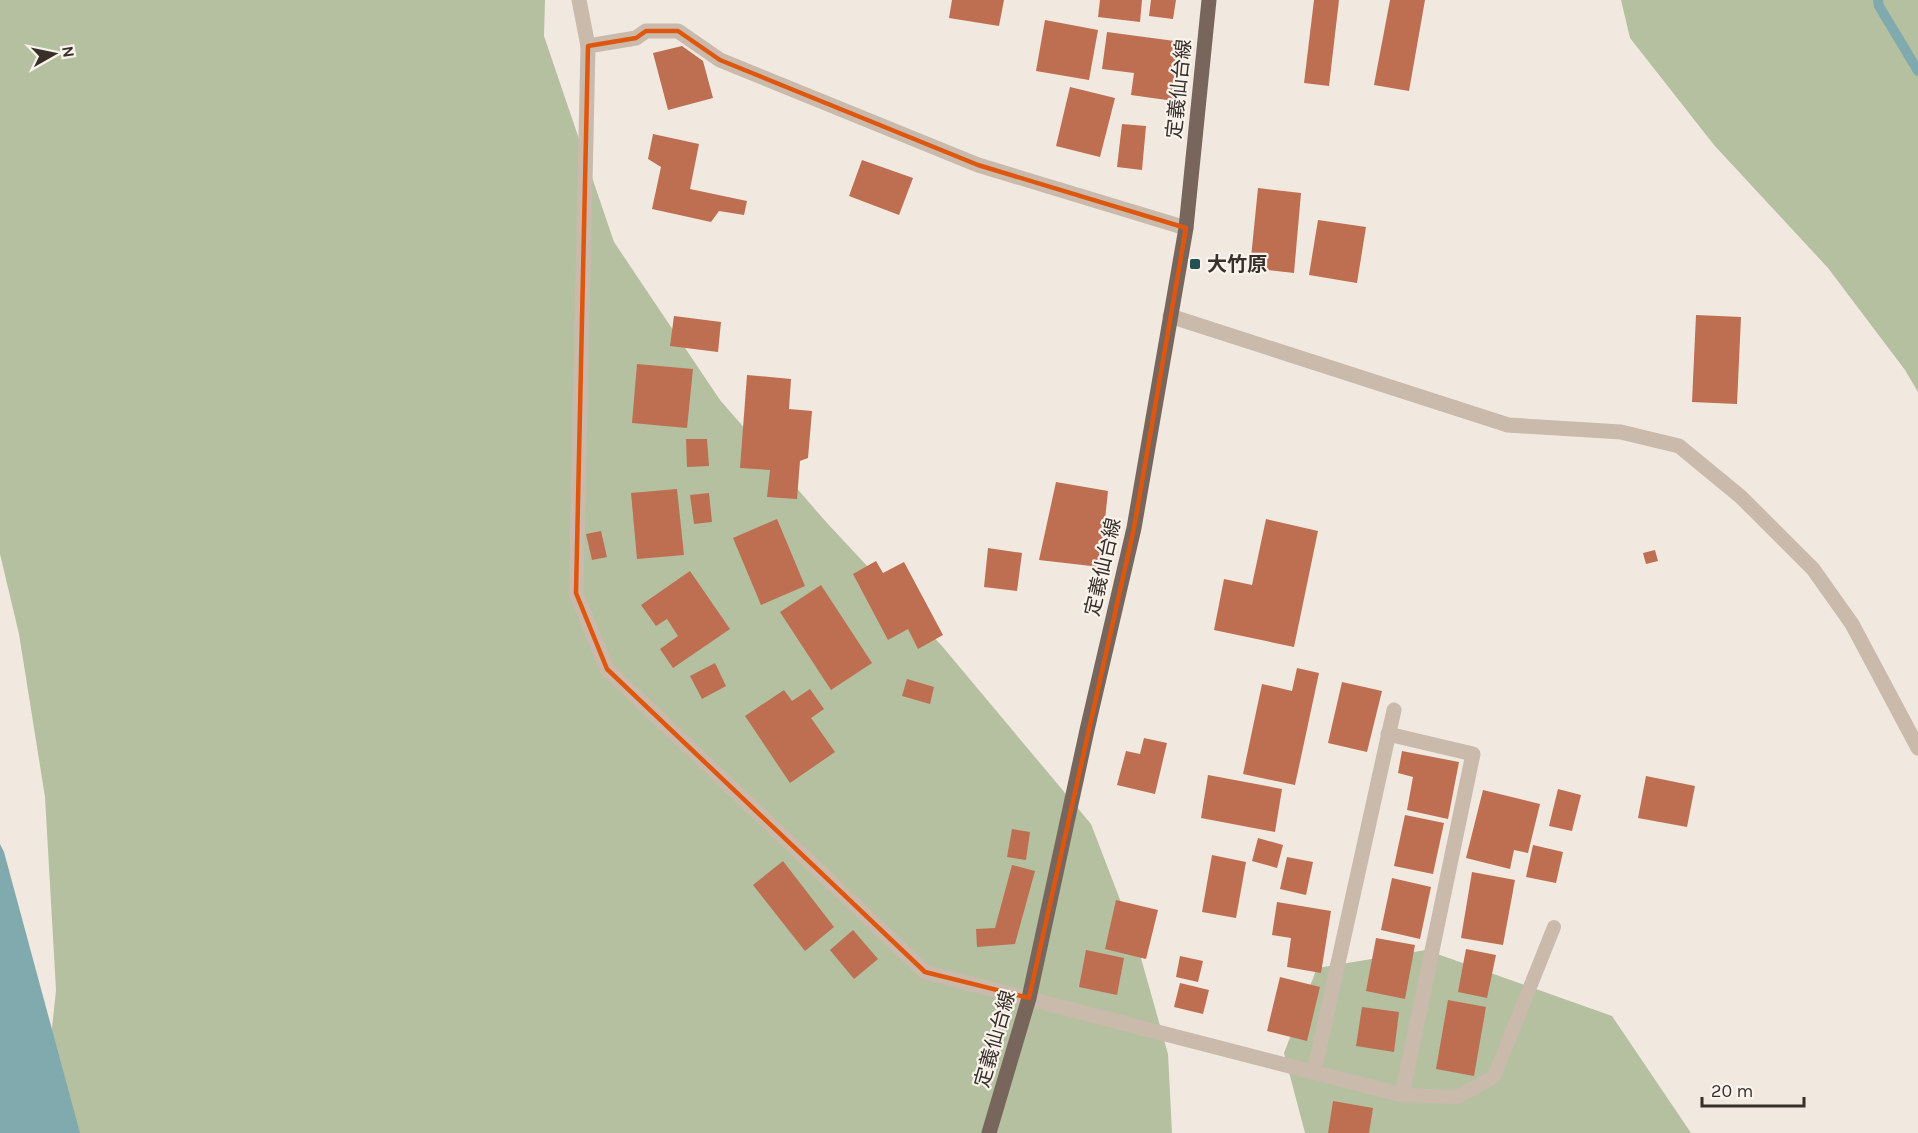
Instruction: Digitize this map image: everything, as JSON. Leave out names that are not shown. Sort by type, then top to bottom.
[{"type":"main road","name":"定義仙台線","points":[[989,1133],[1029,998],[1087,729],[1134,528],[1186,228],[1209,0]]},
{"type":"street","points":[[579,0],[588,46],[576,593],[607,669],[925,972],[1402,1095],[1473,754],[1388,734]]},
{"type":"street","points":[[588,46],[636,38],[645,31],[678,31],[720,60],[978,165],[1186,228]]},
{"type":"street","points":[[1170,316],[1508,425],[1622,432],[1679,446],[1741,497],[1813,569],[1852,624],[1918,748]]},
{"type":"street","points":[[1314,1072],[1394,710]]},
{"type":"lane","points":[[1402,1095],[1457,1097],[1494,1077],[1554,927]]},
{"type":"highlighted area","points":[[646,31],[678,31],[720,60],[978,165],[1186,228],[1134,528],[1029,998],[925,972],[607,669],[576,593],[588,46],[636,38]]},
{"type":"green space","points":[[0,0],[545,0],[544,36],[614,242],[720,400],[827,523],[942,646],[1091,824],[1137,944],[1168,1054],[1172,1133],[41,1133],[56,990],[45,797],[19,634],[0,554]]},
{"type":"green space","points":[[1621,0],[1918,0],[1918,392],[1905,370],[1828,268],[1714,145],[1630,38]]},
{"type":"green space","points":[[1426,950],[1612,1016],[1691,1133],[1305,1133],[1284,1053],[1317,968]]},
{"type":"water","points":[[0,844],[4,852],[80,1133],[0,1133]]},
{"type":"building","points":[[952,0],[1004,0],[999,26],[949,18]]},
{"type":"building","points":[[1100,0],[1142,0],[1140,22],[1098,17]]},
{"type":"building","points":[[1151,0],[1176,0],[1173,19],[1149,16]]},
{"type":"building","points":[[1314,0],[1339,0],[1329,86],[1304,83]]},
{"type":"building","points":[[1390,0],[1425,0],[1409,91],[1374,85]]},
{"type":"building","points":[[1045,20],[1098,30],[1089,80],[1036,71]]},
{"type":"building","points":[[1107,32],[1182,42],[1174,101],[1131,95],[1134,73],[1102,69]]},
{"type":"building","points":[[682,46],[703,61],[713,98],[668,110],[653,53]]},
{"type":"building","points":[[1070,87],[1115,98],[1100,157],[1056,146]]},
{"type":"building","points":[[1122,124],[1146,126],[1142,170],[1117,167]]},
{"type":"building","points":[[653,134],[699,144],[690,189],[747,201],[744,215],[719,211],[711,222],[652,209],[661,167],[648,159]]},
{"type":"building","points":[[862,160],[913,178],[899,215],[849,196]]},
{"type":"building","points":[[1258,188],[1301,193],[1294,273],[1250,268]]},
{"type":"building","points":[[1318,220],[1366,227],[1357,283],[1309,275]]},
{"type":"building","points":[[1696,315],[1741,317],[1737,404],[1692,402]]},
{"type":"building","points":[[674,316],[721,322],[718,352],[670,346]]},
{"type":"building","points":[[637,364],[693,369],[687,428],[632,423]]},
{"type":"building","points":[[747,375],[791,379],[789,409],[812,411],[808,458],[800,461],[797,499],[767,497],[770,470],[740,468]]},
{"type":"building","points":[[686,439],[707,439],[709,466],[687,467]]},
{"type":"building","points":[[1056,482],[1108,491],[1100,567],[1039,560]]},
{"type":"building","points":[[677,489],[684,555],[637,559],[631,493]]},
{"type":"building","points":[[709,493],[712,522],[694,524],[690,495]]},
{"type":"building","points":[[777,519],[805,586],[761,605],[733,538]]},
{"type":"building","points":[[1266,519],[1318,531],[1294,647],[1214,630],[1224,579],[1252,585]]},
{"type":"building","points":[[601,531],[607,557],[592,560],[586,534]]},
{"type":"building","points":[[988,548],[1022,553],[1017,591],[984,587]]},
{"type":"building","points":[[1655,550],[1658,561],[1646,564],[1643,553]]},
{"type":"building","points":[[876,561],[883,573],[904,562],[943,635],[918,649],[908,629],[888,640],[853,574]]},
{"type":"building","points":[[690,571],[730,629],[673,668],[660,649],[678,636],[667,619],[656,626],[641,605]]},
{"type":"building","points":[[821,585],[872,663],[831,690],[780,612]]},
{"type":"building","points":[[715,663],[726,686],[702,699],[690,676]]},
{"type":"building","points":[[1297,668],[1319,673],[1295,785],[1243,774],[1262,684],[1292,691]]},
{"type":"building","points":[[907,679],[934,687],[930,704],[902,696]]},
{"type":"building","points":[[1342,682],[1382,691],[1367,752],[1328,743]]},
{"type":"building","points":[[810,689],[824,709],[811,718],[835,752],[790,783],[745,716],[784,690],[792,701]]},
{"type":"building","points":[[1144,738],[1167,743],[1155,794],[1117,785],[1126,751],[1140,754]]},
{"type":"building","points":[[1402,751],[1459,762],[1448,819],[1407,810],[1413,777],[1398,773]]},
{"type":"building","points":[[1208,775],[1282,789],[1275,832],[1201,818]]},
{"type":"building","points":[[1646,776],[1695,786],[1687,827],[1638,818]]},
{"type":"building","points":[[1558,789],[1581,795],[1572,831],[1549,826]]},
{"type":"building","points":[[1483,790],[1540,804],[1528,853],[1514,850],[1510,869],[1466,858]]},
{"type":"building","points":[[1405,815],[1444,823],[1433,874],[1394,866]]},
{"type":"building","points":[[1012,829],[1030,832],[1026,860],[1007,857]]},
{"type":"building","points":[[1258,838],[1283,845],[1277,868],[1252,861]]},
{"type":"building","points":[[1533,845],[1563,852],[1556,883],[1526,877]]},
{"type":"building","points":[[1212,855],[1246,862],[1236,918],[1202,912]]},
{"type":"building","points":[[1287,857],[1313,862],[1306,895],[1280,889]]},
{"type":"building","points":[[783,861],[834,927],[805,951],[753,885]]},
{"type":"building","points":[[1012,865],[1035,871],[1015,944],[977,947],[976,929],[995,928]]},
{"type":"building","points":[[1472,872],[1515,880],[1503,945],[1461,938]]},
{"type":"building","points":[[1392,878],[1431,887],[1420,939],[1381,930]]},
{"type":"building","points":[[1116,900],[1158,910],[1146,959],[1105,949]]},
{"type":"building","points":[[1277,902],[1331,911],[1321,973],[1287,967],[1291,938],[1272,935]]},
{"type":"building","points":[[853,930],[878,959],[854,979],[830,950]]},
{"type":"building","points":[[1376,938],[1415,945],[1405,999],[1366,991]]},
{"type":"building","points":[[1466,949],[1496,955],[1487,998],[1458,992]]},
{"type":"building","points":[[1086,950],[1124,958],[1117,995],[1079,987]]},
{"type":"building","points":[[1180,956],[1203,961],[1198,982],[1176,977]]},
{"type":"building","points":[[1280,977],[1320,987],[1307,1041],[1267,1031]]},
{"type":"building","points":[[1180,983],[1209,990],[1203,1014],[1174,1007]]},
{"type":"building","points":[[1448,1000],[1486,1007],[1474,1076],[1436,1069]]},
{"type":"building","points":[[1362,1007],[1399,1012],[1394,1052],[1356,1046]]},
{"type":"building","points":[[1333,1101],[1373,1108],[1369,1133],[1328,1133]]},
{"type":"waterway","points":[[1878,0],[1879,6],[1918,71]]},
{"type":"place","name":"大竹原","points":[[1195,264]]}]
